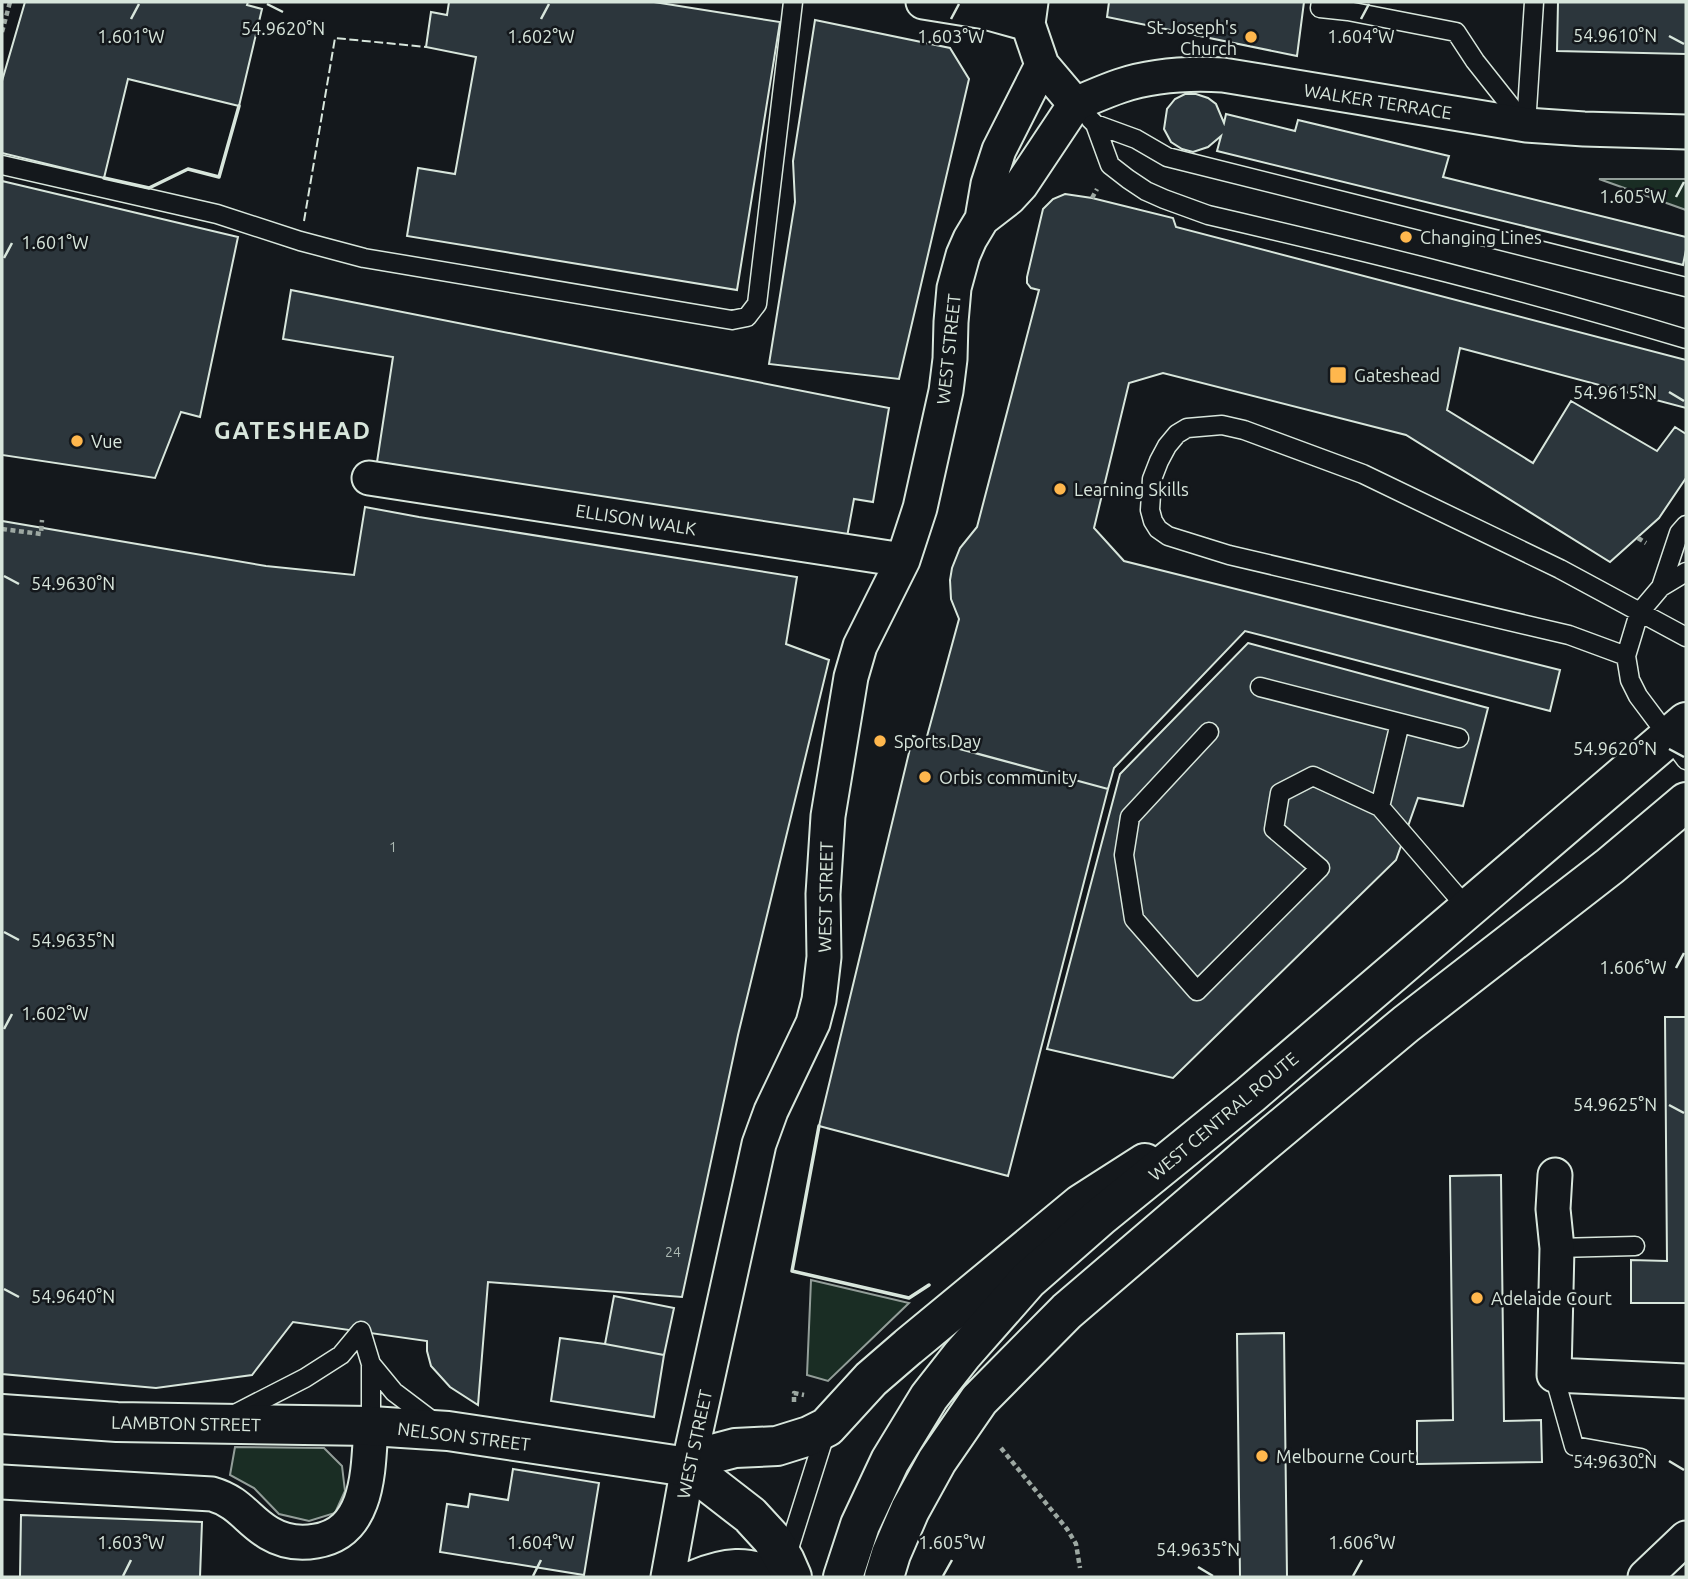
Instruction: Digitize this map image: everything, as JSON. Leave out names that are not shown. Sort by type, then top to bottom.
[{"type":"main road","name":"WEST CENTRAL ROUTE","points":[[844,1577],[860,1525],[890,1461],[929,1397],[961,1355],[1028,1280],[1468,909],[1682,741]]},
{"type":"main road","points":[[884,1577],[910,1510],[937,1461],[979,1400],[1067,1311],[1406,1024],[1610,866],[1686,802]]},
{"type":"main road","points":[[785,1572],[772,1539],[750,1515],[688,1467],[716,1453],[735,1448],[777,1446],[827,1427],[871,1379],[1082,1204],[1250,1095]]},
{"type":"main road","name":"LAMBTON STREET","points":[[2,1415],[117,1422],[371,1426]]},
{"type":"main road","name":"NELSON STREET","points":[[371,1426],[449,1431],[688,1467]]},
{"type":"street","points":[[923,2],[985,12],[1030,13],[1042,65],[1085,114]]},
{"type":"street","name":"WEST STREET","points":[[982,219],[988,184],[999,150],[1042,65]]},
{"type":"street","name":"WALKER TERRACE","points":[[1085,114],[1121,85],[1163,76],[1196,74],[1223,75],[1526,125],[1686,132]]},
{"type":"street","name":"WEST STREET","points":[[668,1577],[688,1467],[759,1144],[771,1111],[809,1032],[819,1000],[824,957],[823,894],[828,816],[851,677],[860,646],[903,560],[920,508],[946,391],[954,288],[963,254],[982,219],[1009,198],[1085,114]]},
{"type":"street","name":"ELLISON WALK","points":[[369,478],[903,560]]},
{"type":"street","points":[[1555,1175],[1553,1209],[1557,1248],[1554,1375],[1686,1381]]},
{"type":"street","name":"NELSON STREET","points":[[2,1482],[212,1494],[232,1502],[266,1531],[280,1539],[309,1542],[339,1533],[351,1522],[358,1509],[366,1482],[371,1426]]},
{"type":"street","points":[[1645,1577],[1686,1538]]},
{"type":"street","points":[[695,1577],[727,1567],[785,1572]]},
{"type":"lane","points":[[2,165],[217,214],[364,258],[732,320],[747,317],[757,304],[793,2]]},
{"type":"lane","points":[[1321,2],[1320,8],[1456,32],[1475,61],[1526,125]]},
{"type":"lane","points":[[1526,125],[1534,2]]},
{"type":"lane","points":[[1085,114],[1167,157],[1686,288]]},
{"type":"lane","points":[[1085,114],[1110,164],[1146,191],[1187,208],[1591,310],[1686,339]]},
{"type":"lane","points":[[1626,656],[1569,635],[1229,555],[1168,536],[1153,522],[1150,510],[1152,479],[1159,461],[1177,434],[1187,428],[1222,425],[1244,430],[1363,474],[1559,569],[1686,637]]},
{"type":"lane","points":[[1661,587],[1679,533],[1686,525]]},
{"type":"lane","points":[[1682,741],[1638,696],[1630,680],[1626,656],[1639,613],[1661,587],[1686,572]]},
{"type":"lane","points":[[1260,687],[1459,738]]},
{"type":"lane","points":[[1380,807],[1400,723]]},
{"type":"lane","points":[[1209,732],[1130,817],[1124,855],[1134,919],[1197,991],[1320,868],[1274,829],[1280,793],[1313,776],[1380,807],[1468,909]]},
{"type":"lane","points":[[1557,1248],[1635,1246]]},
{"type":"lane","points":[[216,1424],[305,1378],[341,1355],[361,1331],[372,1364],[371,1426]]},
{"type":"lane","points":[[372,1364],[394,1392],[424,1416],[449,1431]]},
{"type":"lane","points":[[1554,1375],[1574,1446],[1641,1458]]},
{"type":"lane","points":[[785,1572],[827,1427]]},
{"type":"path","points":[[2,32],[10,2]]},
{"type":"path","points":[[2,529],[41,534],[42,520]]},
{"type":"path","points":[[1001,1448],[1067,1529],[1076,1545],[1080,1568]]},
{"type":"green space","points":[[1599,179],[1686,179],[1686,210]]},
{"type":"green space","points":[[811,1280],[909,1303],[828,1381],[807,1375]]},
{"type":"green space","points":[[235,1447],[324,1448],[342,1466],[345,1491],[335,1513],[309,1521],[279,1514],[254,1488],[230,1475]]},
{"type":"building","points":[[25,2],[248,2],[247,5],[262,9],[239,106],[128,79],[104,178],[2,153],[2,81]]},
{"type":"building","points":[[449,2],[654,2],[780,22],[737,290],[407,236],[418,168],[455,174],[476,57],[426,47],[431,12],[447,15]]},
{"type":"building","name":"St Joseph's Church","points":[[1109,2],[1304,2],[1297,56],[1107,17]]},
{"type":"building","points":[[1558,2],[1686,2],[1686,54],[1557,51]]},
{"type":"building","points":[[815,20],[950,48],[969,79],[899,379],[769,364],[795,202],[793,161]]},
{"type":"building","points":[[1185,94],[1208,98],[1216,104],[1224,123],[1226,114],[1295,131],[1298,120],[1449,156],[1443,177],[1686,237],[1683,265],[1217,151],[1221,136],[1208,147],[1193,152],[1182,149],[1171,142],[1164,129],[1167,109],[1175,99]]},
{"type":"building","points":[[2,181],[238,237],[200,417],[181,412],[155,478],[2,455]]},
{"type":"building","points":[[1065,194],[1173,218],[1176,227],[1686,360],[1686,408],[1460,348],[1447,410],[1533,463],[1571,401],[1657,451],[1675,427],[1686,434],[1686,478],[1659,518],[1610,562],[1406,435],[1163,373],[1129,383],[1094,528],[1124,561],[1560,670],[1550,711],[1245,631],[1114,768],[1108,789],[926,740],[959,619],[951,599],[952,568],[960,548],[977,527],[1039,290],[1031,288],[1027,277],[1043,209],[1053,199]]},
{"type":"building","points":[[291,290],[889,408],[873,502],[854,499],[847,537],[377,462],[393,357],[283,339]]},
{"type":"building","points":[[365,507],[797,577],[786,644],[829,660],[738,1035],[682,1297],[488,1282],[478,1405],[450,1387],[431,1366],[427,1341],[293,1322],[252,1375],[156,1388],[2,1374],[2,521],[266,566],[354,575]]},
{"type":"building","points":[[1248,643],[1488,708],[1463,806],[1418,798],[1396,860],[1173,1078],[1047,1049],[1120,774]]},
{"type":"building","points":[[913,736],[1108,789],[1008,1176],[819,1126]]},
{"type":"building","points":[[1665,1017],[1686,1017],[1686,1303],[1631,1303],[1631,1260],[1667,1261]]},
{"type":"building","name":"Adelaide Court","points":[[1501,1175],[1504,1421],[1541,1420],[1542,1462],[1417,1464],[1417,1421],[1453,1420],[1450,1176]]},
{"type":"building","points":[[614,1296],[674,1308],[664,1355],[605,1344]]},
{"type":"building","name":"Melbourne Court","points":[[1284,1333],[1287,1577],[1240,1577],[1237,1334]]},
{"type":"building","points":[[560,1338],[664,1355],[654,1417],[551,1401]]},
{"type":"building","points":[[513,1469],[599,1483],[584,1575],[440,1552],[447,1504],[468,1507],[470,1494],[508,1500]]},
{"type":"building","points":[[21,1515],[202,1522],[200,1577],[20,1577]]},
{"type":"fence","points":[[304,221],[335,38],[426,47]]},
{"type":"wall","points":[[104,178],[149,188],[188,169],[219,177],[239,106]]},
{"type":"wall","points":[[819,1126],[792,1271],[909,1298],[929,1285]]},
{"type":"place","name":"St Joseph's Church","points":[[1251,37]]},
{"type":"place","name":"Changing Lines","points":[[1406,237]]},
{"type":"place","name":"Gateshead","points":[[1338,375]]},
{"type":"place","name":"Vue","points":[[77,441]]},
{"type":"place","name":"Learning Skills","points":[[1060,489]]},
{"type":"place","name":"Sports Day","points":[[880,741]]},
{"type":"place","name":"Orbis community","points":[[925,777]]},
{"type":"place","name":"Adelaide Court","points":[[1477,1298]]},
{"type":"place","name":"Melbourne Court","points":[[1262,1456]]},
{"type":"district","name":"GATESHEAD","points":[[293,430]]}]
